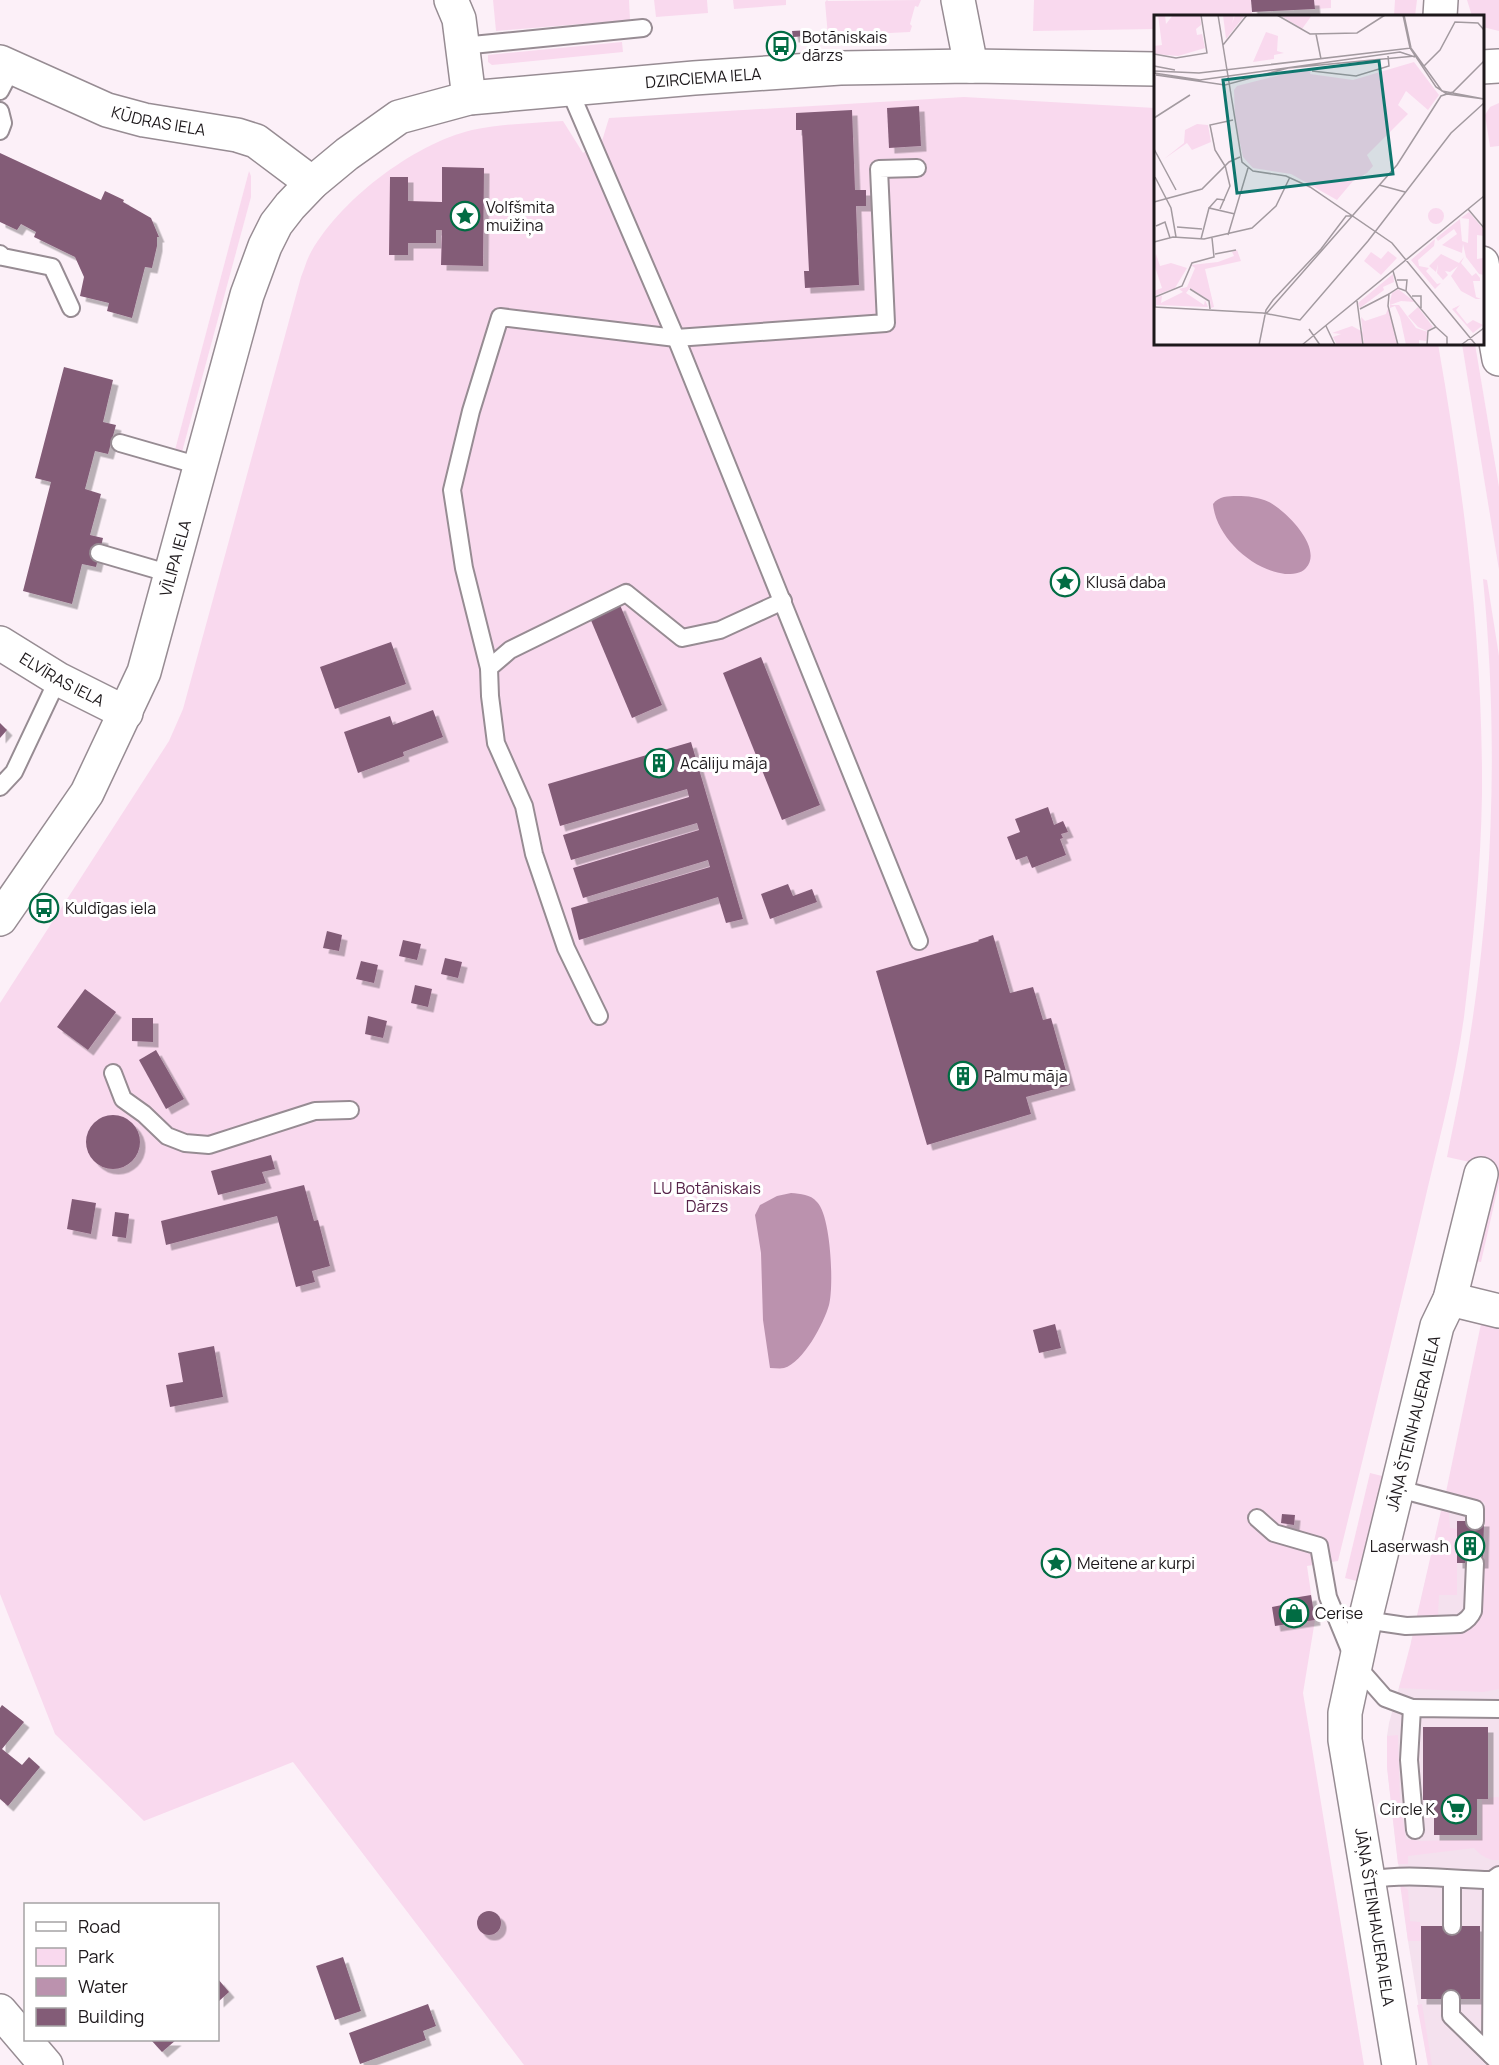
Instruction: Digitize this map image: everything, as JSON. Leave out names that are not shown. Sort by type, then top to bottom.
[{"type":"street","points":[[958,0],[971,66]]},
{"type":"street","points":[[1440,15],[1441,0]]},
{"type":"street","points":[[460,16],[469,98]]},
{"type":"street","name":"DZIRCIEMA IELA","points":[[312,183],[346,154],[399,117],[469,98],[840,68],[971,66],[1154,69]]},
{"type":"street","points":[[1484,67],[1499,66]]},
{"type":"street","name":"KŪDRAS IELA","points":[[4,74],[107,110],[144,120],[237,135],[256,141],[312,183]]},
{"type":"street","name":"VĪLIPA IELA","points":[[0,919],[87,793],[144,672],[247,295],[276,224],[312,183]]},
{"type":"street","points":[[1484,274],[1499,359]]},
{"type":"street","name":"ELVĪRAS IELA","points":[[0,643],[58,679],[126,713]]},
{"type":"street","name":"JĀŅA ŠTEINHAUERA IELA","points":[[1399,2065],[1345,1740],[1345,1713],[1365,1620],[1399,1489],[1437,1326],[1450,1299],[1481,1174]]},
{"type":"street","points":[[1450,1299],[1499,1311]]},
{"type":"street","points":[[0,2011],[24,2039]]},
{"type":"street","points":[[26,2041],[46,2065]]},
{"type":"lane","points":[[460,16],[643,28]]},
{"type":"lane","points":[[569,89],[676,338],[919,941]]},
{"type":"lane","points":[[0,111],[3,123],[0,131]]},
{"type":"lane","points":[[599,1016],[566,948],[534,854],[524,806],[496,743],[489,668],[464,568],[452,490],[471,411],[500,317],[676,338],[886,323],[879,169],[917,168]]},
{"type":"lane","points":[[1,257],[52,267],[71,308]]},
{"type":"lane","points":[[120,443],[200,466]]},
{"type":"lane","points":[[99,553],[171,574]]},
{"type":"lane","points":[[489,668],[510,650],[626,593],[682,638],[720,630],[783,601]]},
{"type":"lane","points":[[0,787],[14,772],[58,679]]},
{"type":"lane","points":[[112,1073],[123,1099],[144,1114],[167,1136],[185,1143],[209,1144],[315,1111],[350,1110]]},
{"type":"lane","points":[[1399,1489],[1475,1509],[1475,1521]]},
{"type":"lane","points":[[1257,1518],[1274,1533],[1319,1546],[1328,1597],[1356,1665],[1385,1698],[1412,1708],[1499,1709]]},
{"type":"lane","points":[[1365,1620],[1406,1626],[1464,1622],[1473,1611],[1475,1563]]},
{"type":"lane","points":[[1412,1708],[1409,1760],[1415,1830]]},
{"type":"lane","points":[[1369,1880],[1403,1875],[1452,1880],[1495,1878],[1495,2059]]},
{"type":"lane","points":[[1452,1880],[1452,1926]]},
{"type":"lane","points":[[1451,1999],[1451,2016],[1495,2059]]},
{"type":"shaded area","points":[[1446,1492],[1485,1503],[1485,1642],[1411,1642]]},
{"type":"shaded area","points":[[1499,1670],[1499,2065],[1428,2065],[1408,1941],[1395,1838],[1387,1767],[1389,1723],[1403,1673]]},
{"type":"green space","points":[[493,0],[629,0],[630,20],[496,31]]},
{"type":"green space","points":[[654,0],[707,0],[708,13],[656,17]]},
{"type":"green space","points":[[733,0],[786,0],[786,5],[734,9]]},
{"type":"green space","points":[[827,0],[921,0],[918,7],[915,6],[910,32],[828,36],[825,2]]},
{"type":"green space","points":[[1034,0],[1251,0],[1252,15],[1154,15],[1154,29],[1033,31]]},
{"type":"green space","points":[[1314,0],[1331,0],[1331,8],[1315,9]]},
{"type":"green space","points":[[1395,0],[1417,0],[1415,15],[1394,15]]},
{"type":"green space","points":[[1467,0],[1499,0],[1499,31],[1484,27],[1484,15],[1472,15]]},
{"type":"green space","points":[[622,42],[623,52],[492,65],[488,62],[488,55]]},
{"type":"green space","name":"LU Botāniskais Dārzs","points":[[964,97],[1154,108],[1154,345],[1438,345],[1464,512],[1479,681],[1481,822],[1478,878],[1464,1017],[1450,1092],[1338,1561],[1307,1566],[1315,1620],[1303,1693],[1364,2065],[524,2065],[293,1762],[144,1821],[55,1734],[0,1594],[0,1003],[169,741],[183,709],[301,277],[309,256],[322,236],[357,196],[379,178],[402,162],[449,137],[483,128],[563,121],[583,153],[602,141],[609,118]]},
{"type":"green space","points":[[1499,103],[1499,146],[1490,147],[1485,115],[1490,107]]},
{"type":"green space","points":[[249,171],[251,197],[182,452],[175,450]]},
{"type":"green space","points":[[1462,345],[1475,345],[1499,487],[1499,570]]},
{"type":"green space","points":[[1483,579],[1487,580],[1499,656],[1499,1183],[1481,1262],[1474,1261],[1497,1168],[1447,1157],[1470,1036],[1489,865],[1491,693]]},
{"type":"green space","points":[[1482,1319],[1499,1323],[1499,1689],[1483,1692],[1399,1688],[1413,1635],[1460,1634],[1475,1624],[1479,1615],[1481,1605],[1480,1564],[1485,1563],[1485,1503],[1446,1492]]},
{"type":"green space","points":[[1370,1473],[1394,1479],[1368,1584],[1345,1578]]},
{"type":"green space","points":[[1441,1511],[1449,1512],[1450,1528],[1457,1529],[1457,1595],[1439,1595],[1438,1615],[1417,1616]]},
{"type":"green space","points":[[1398,1735],[1400,1802],[1406,1839],[1421,1841],[1481,1839],[1482,1798],[1499,1797],[1499,1860],[1485,1857],[1474,1848],[1408,1856],[1408,1864],[1398,1864],[1387,1767],[1387,1736]]},
{"type":"green space","points":[[1400,1884],[1408,1890],[1410,1921],[1420,1922],[1421,1941],[1408,1941]]},
{"type":"green space","points":[[1482,1911],[1485,1912],[1484,2018],[1480,2015]]},
{"type":"green space","points":[[1422,2004],[1432,2065],[1428,2065],[1417,2005]]},
{"type":"water","points":[[1227,496],[1253,497],[1269,502],[1292,521],[1300,530],[1310,550],[1310,560],[1304,570],[1299,573],[1285,574],[1260,566],[1228,540],[1216,516],[1213,504]]},
{"type":"water","points":[[791,1193],[811,1197],[822,1210],[830,1252],[829,1305],[823,1322],[798,1359],[782,1368],[770,1368],[763,1320],[761,1253],[755,1215],[760,1205],[777,1196]]},
{"type":"building","points":[[1251,0],[1314,0],[1315,9],[1252,12]]},
{"type":"building","points":[[810,30],[810,36],[793,37],[792,31]]},
{"type":"building","points":[[919,106],[921,146],[889,148],[887,108]]},
{"type":"building","points":[[852,110],[855,190],[866,190],[866,206],[856,206],[859,285],[805,288],[804,271],[809,271],[802,130],[796,130],[796,113]]},
{"type":"building","points":[[0,153],[101,200],[105,191],[124,200],[123,202],[151,218],[159,237],[157,237],[152,268],[145,267],[132,318],[107,311],[109,303],[80,296],[84,277],[75,257],[34,237],[36,232],[21,224],[17,230],[0,222]]},
{"type":"building","points":[[442,167],[484,168],[483,266],[441,265],[442,230],[436,230],[436,243],[408,243],[408,255],[389,255],[390,177],[408,177],[408,201],[442,202]]},
{"type":"building","points":[[64,367],[113,380],[103,422],[116,425],[108,454],[95,451],[85,489],[101,494],[90,535],[103,538],[96,567],[82,564],[72,604],[23,591],[51,482],[35,478]]},
{"type":"building","points":[[620,605],[662,705],[632,718],[590,618]]},
{"type":"building","points":[[391,642],[406,684],[335,709],[320,667]]},
{"type":"building","points":[[761,657],[820,805],[782,820],[723,673]]},
{"type":"building","points":[[433,710],[443,737],[403,752],[404,756],[358,773],[344,732],[390,716],[393,725]]},
{"type":"building","points":[[0,723],[7,730],[0,738]]},
{"type":"building","points":[[691,742],[743,919],[726,923],[718,897],[579,940],[571,908],[710,867],[708,860],[583,898],[573,868],[699,830],[697,823],[571,860],[563,835],[689,797],[687,789],[560,826],[548,784]]},
{"type":"building","points":[[1048,807],[1054,825],[1063,821],[1068,832],[1061,834],[1063,838],[1060,839],[1066,855],[1032,868],[1027,856],[1016,860],[1007,837],[1020,832],[1015,819]]},
{"type":"building","points":[[788,884],[793,896],[812,889],[817,902],[770,919],[761,894]]},
{"type":"building","points":[[327,931],[342,935],[339,951],[323,948]]},
{"type":"building","points":[[993,935],[1010,993],[1033,987],[1043,1020],[1051,1018],[1070,1085],[1026,1097],[1031,1114],[927,1145],[876,971]]},
{"type":"building","points":[[403,940],[421,944],[417,960],[399,956]]},
{"type":"building","points":[[445,958],[462,962],[458,978],[441,974]]},
{"type":"building","points":[[361,961],[378,965],[374,983],[356,979]]},
{"type":"building","points":[[415,985],[432,989],[428,1007],[411,1003]]},
{"type":"building","points":[[85,989],[116,1012],[88,1050],[57,1027]]},
{"type":"building","points":[[368,1016],[387,1021],[383,1038],[365,1034]]},
{"type":"building","points":[[132,1018],[153,1018],[153,1042],[132,1041]]},
{"type":"building","points":[[156,1050],[184,1099],[166,1109],[139,1060]]},
{"type":"building","points":[[113,1115],[123,1117],[132,1123],[138,1132],[140,1142],[138,1152],[132,1161],[123,1167],[113,1169],[103,1167],[94,1161],[88,1152],[86,1142],[88,1132],[94,1123],[103,1117]]},
{"type":"building","points":[[271,1155],[275,1169],[262,1172],[266,1183],[218,1195],[211,1171]]},
{"type":"building","points":[[304,1185],[314,1221],[318,1220],[330,1266],[312,1271],[315,1282],[296,1287],[277,1216],[166,1245],[161,1221]]},
{"type":"building","points":[[72,1199],[96,1203],[91,1234],[67,1229]]},
{"type":"building","points":[[115,1212],[129,1214],[126,1238],[112,1236]]},
{"type":"building","points":[[1055,1324],[1061,1348],[1039,1353],[1033,1330]]},
{"type":"building","points":[[214,1346],[223,1397],[170,1407],[166,1385],[183,1382],[178,1353]]},
{"type":"building","points":[[1282,1514],[1295,1515],[1294,1525],[1281,1523]]},
{"type":"building","name":"Laserwash","points":[[1457,1521],[1484,1521],[1483,1563],[1457,1563]]},
{"type":"building","name":"Cerise","points":[[1311,1595],[1315,1620],[1275,1626],[1272,1607],[1287,1604],[1287,1599]]},
{"type":"building","points":[[2,1705],[24,1722],[2,1749],[22,1765],[29,1757],[40,1767],[8,1806],[0,1799],[0,1708]]},
{"type":"building","points":[[1423,1727],[1488,1727],[1488,1799],[1477,1799],[1477,1835],[1434,1835],[1434,1800],[1423,1800]]},
{"type":"building","points":[[489,1911],[498,1914],[501,1923],[498,1932],[489,1935],[480,1932],[477,1923],[480,1914]]},
{"type":"building","points":[[1421,1926],[1480,1926],[1480,1999],[1421,1999]]},
{"type":"building","points":[[343,1957],[361,2011],[335,2020],[316,1966]]},
{"type":"building","points":[[219,1980],[229,1992],[219,2001]]},
{"type":"building","points":[[428,2004],[436,2026],[423,2031],[426,2040],[360,2064],[349,2033]]},
{"type":"building","points":[[152,2041],[175,2041],[162,2052]]},
{"type":"place","name":"Botāniskais dārzs","points":[[781,46]]},
{"type":"place","name":"Volfšmita muižiņa","points":[[465,216]]},
{"type":"place","name":"Klusā daba","points":[[1065,582]]},
{"type":"place","name":"Acāliju māja","points":[[659,763]]},
{"type":"place","name":"Kuldīgas iela","points":[[44,908]]},
{"type":"place","name":"Palmu māja","points":[[963,1076]]},
{"type":"place","name":"Laserwash","points":[[1470,1546]]},
{"type":"place","name":"Meitene ar kurpi","points":[[1056,1563]]},
{"type":"place","name":"Cerise","points":[[1294,1613]]},
{"type":"place","name":"Circle K","points":[[1456,1809]]}]
